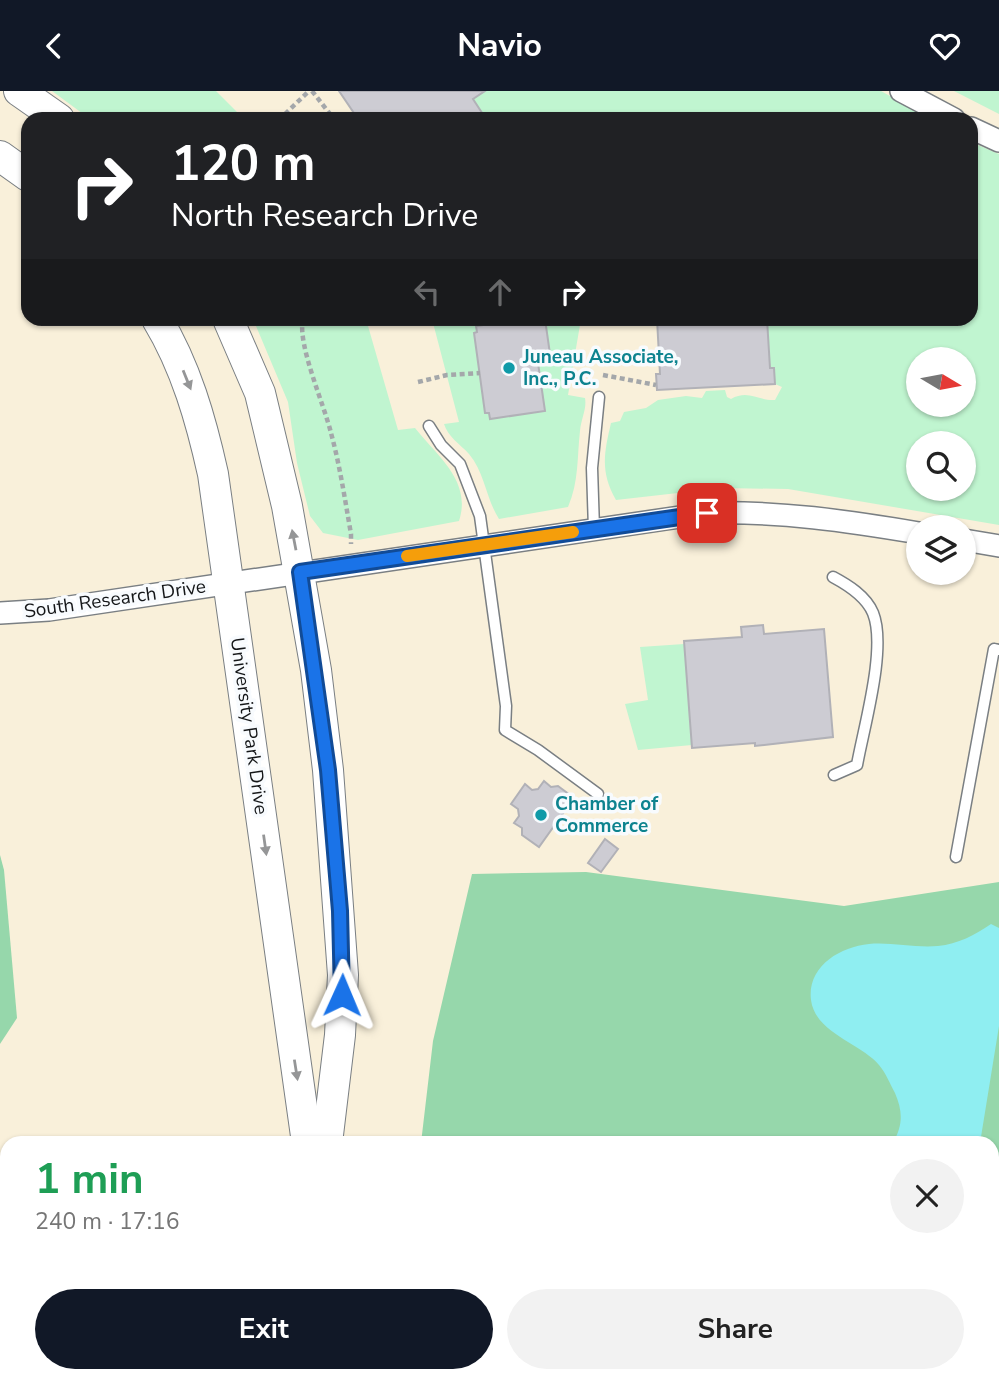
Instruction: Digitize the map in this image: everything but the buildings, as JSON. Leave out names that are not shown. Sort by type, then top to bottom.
[{"type":"street","points":[[19,91],[49,112]]},
{"type":"street","points":[[901,91],[941,112]]},
{"type":"street","points":[[978,131],[999,141]]},
{"type":"street","points":[[0,156],[21,171]]},
{"type":"street","name":"University Park Drive","points":[[161,326],[186,376],[202,425],[213,474],[306,1136]]},
{"type":"street","points":[[231,326],[260,393],[300,572],[328,770],[343,975],[340,1035],[328,1136]]},
{"type":"street","name":"South Research Drive","points":[[0,613],[49,610],[707,513],[760,512],[819,517],[906,531]]},
{"type":"street","points":[[976,542],[999,546]]},
{"type":"lane","points":[[594,530],[592,468],[599,397]]},
{"type":"lane","points":[[429,426],[441,445],[460,464],[470,485],[485,545],[506,706],[505,730],[538,750],[598,795]]},
{"type":"lane","points":[[833,577],[854,588],[873,611],[879,642],[856,765],[834,775]]},
{"type":"lane","points":[[956,857],[994,649],[999,650]]},
{"type":"path","points":[[287,112],[311,91],[328,112]]},
{"type":"path","points":[[301,326],[305,349],[331,433],[344,493],[351,545]]},
{"type":"path","points":[[418,382],[447,375],[480,373]]},
{"type":"path","points":[[603,375],[656,385]]},
{"type":"shaded area","points":[[0,91],[999,91],[999,1136],[0,1136]]},
{"type":"green space","points":[[52,91],[216,91],[237,112],[80,112]]},
{"type":"green space","points":[[485,91],[881,91],[918,112],[481,112],[473,99]]},
{"type":"green space","points":[[954,91],[999,91],[999,114]]},
{"type":"green space","points":[[978,145],[999,154],[999,525],[976,521],[976,515],[940,515],[788,489],[722,488],[616,500],[607,480],[605,462],[611,423],[620,421],[624,412],[646,408],[658,400],[686,396],[702,398],[706,391],[725,390],[727,397],[731,399],[748,395],[775,400],[782,387],[775,384],[774,368],[770,368],[767,326],[978,326]]},
{"type":"green space","points":[[256,326],[368,326],[398,430],[415,428],[450,470],[461,494],[459,521],[358,540],[323,533],[310,516],[297,463],[288,402]]},
{"type":"green space","points":[[434,326],[580,326],[568,395],[585,398],[585,406],[576,479],[568,507],[499,519],[474,461],[451,437],[444,424],[459,422]]},
{"type":"green space","points":[[684,644],[692,745],[638,750],[625,704],[648,700],[640,647]]},
{"type":"green space","points":[[0,855],[4,870],[17,1018],[0,1044]]},
{"type":"green space","points":[[586,872],[844,906],[999,882],[999,1136],[422,1136],[433,1041],[472,874]]},
{"type":"water","points":[[991,924],[999,928],[999,1026],[981,1136],[896,1136],[901,1118],[899,1106],[884,1071],[871,1058],[821,1021],[811,1000],[814,978],[827,961],[847,949],[869,944],[938,946],[979,932]]},
{"type":"slow traffic","points":[[407,556],[573,532]]},
{"type":"place","name":"Juneau Associate, Inc., P.C.","points":[[509,368]]},
{"type":"place","name":"Chamber of Commerce","points":[[541,815]]},
{"type":"route","points":[[342,995],[340,911],[328,770],[316,670],[300,572],[707,513]]}]
